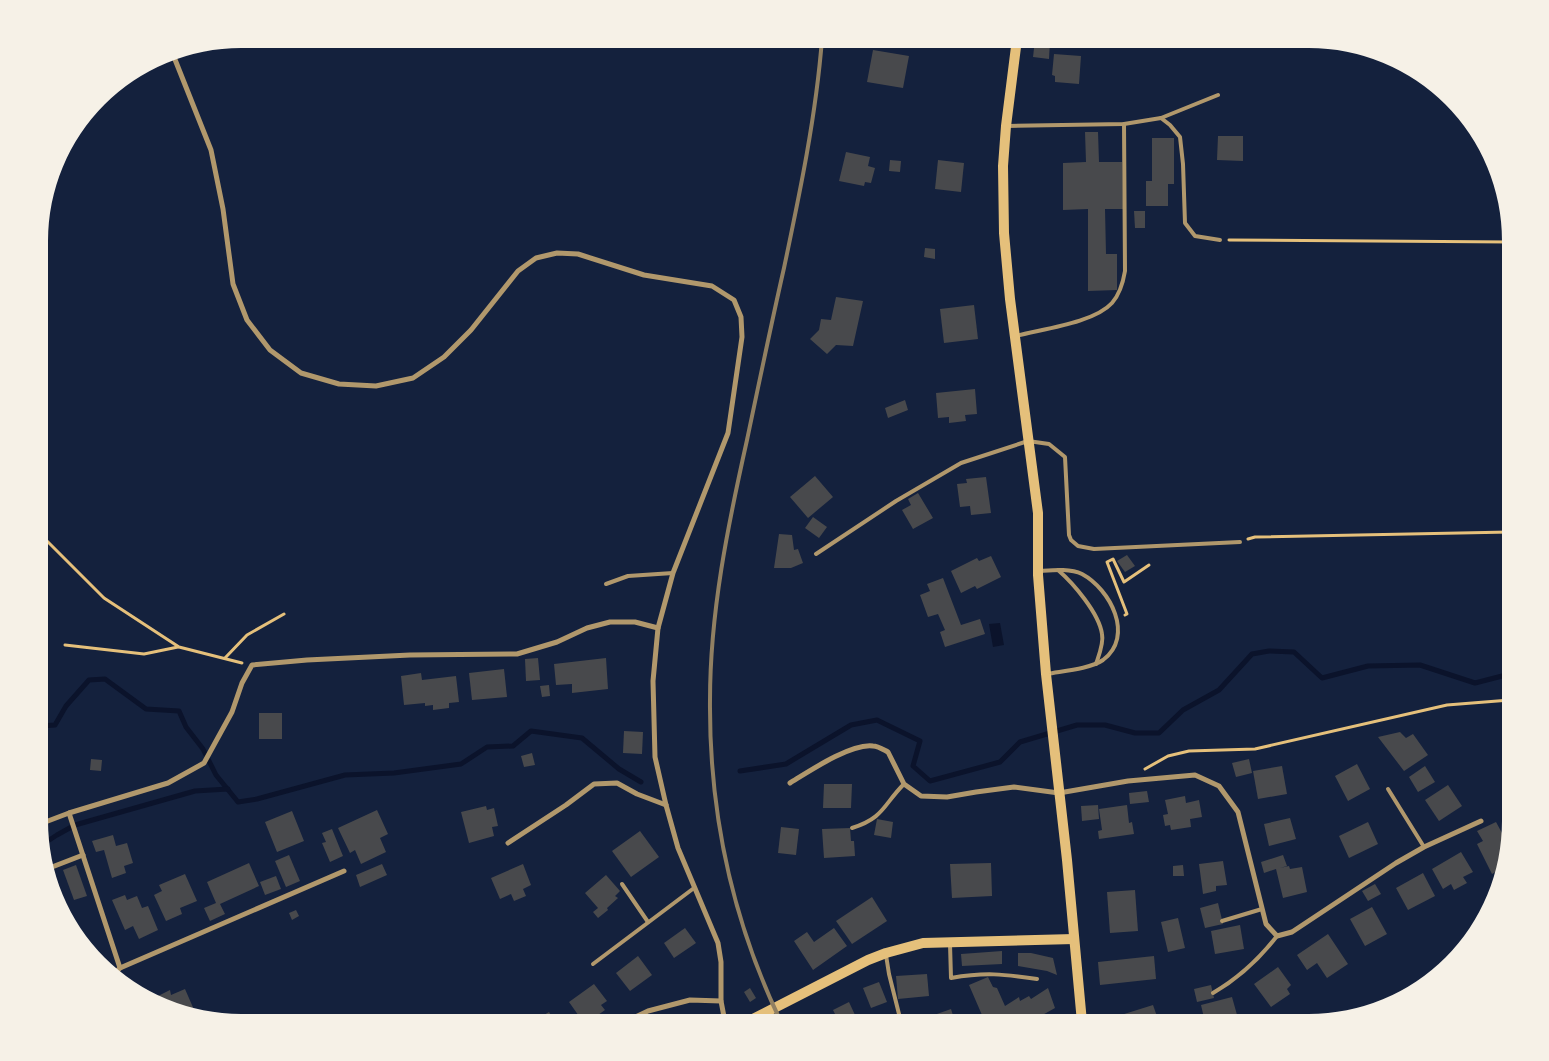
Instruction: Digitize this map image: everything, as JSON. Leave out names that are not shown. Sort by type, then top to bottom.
[{"type":"main road","points":[[1016,48],[1006,128],[1003,176],[1004,233],[1014,336],[1038,513],[1038,571],[1046,674],[1081,1014]]},
{"type":"main road","points":[[763,1014],[868,960],[924,943],[1074,939]]},
{"type":"street","points":[[175,59],[211,150],[223,209],[233,284],[236,293],[247,320],[270,350],[300,373],[339,384],[376,386],[413,378],[444,357],[471,330],[518,270],[536,258],[557,253],[578,254],[644,275],[712,286],[734,300],[741,317],[742,337],[728,433],[673,573],[658,628],[653,681],[655,757],[678,848],[718,943],[721,962],[720,1001],[723,1014]]},
{"type":"street","points":[[48,821],[168,783],[204,763],[232,712],[242,683],[252,665],[307,660],[410,655],[517,654],[556,642],[587,628],[610,622],[635,622],[658,628]]},
{"type":"street","points":[[790,783],[827,760],[855,749],[873,746],[888,752],[904,784],[921,796],[947,797],[1014,787],[1059,793],[1128,781],[1195,775],[1218,786],[1238,812],[1266,924],[1277,936],[1292,932],[1396,862],[1481,821]]},
{"type":"street","points":[[508,843],[594,784],[617,783],[637,794],[666,805]]},
{"type":"street","points":[[69,813],[120,968],[344,872]]},
{"type":"street","points":[[53,867],[84,855]]},
{"type":"street","points":[[642,1014],[690,1000],[720,1001]]},
{"type":"lane","points":[[1006,128],[1124,124],[1161,118],[1218,95]]},
{"type":"lane","points":[[1161,118],[1180,137],[1185,223],[1195,236],[1220,240]]},
{"type":"lane","points":[[1014,336],[1092,317],[1104,310],[1117,297],[1125,271],[1124,124]]},
{"type":"lane","points":[[816,554],[896,501],[961,463],[1028,441],[1049,444],[1064,457],[1069,536],[1078,546],[1103,549],[1240,542]]},
{"type":"lane","points":[[1038,571],[1057,570],[1080,573],[1093,581],[1109,600],[1118,619],[1118,632],[1115,644],[1109,654],[1096,664],[1046,674]]},
{"type":"lane","points":[[1057,570],[1077,589],[1099,621],[1103,635],[1096,664]]},
{"type":"lane","points":[[606,584],[628,576],[673,573]]},
{"type":"lane","points":[[852,828],[864,824],[884,811],[892,796],[904,784]]},
{"type":"lane","points":[[1388,789],[1424,847]]},
{"type":"lane","points":[[622,884],[648,922]]},
{"type":"lane","points":[[593,964],[694,888]]},
{"type":"lane","points":[[1222,921],[1262,909]]},
{"type":"lane","points":[[1213,993],[1230,983],[1277,936]]},
{"type":"lane","points":[[950,942],[951,978],[977,974],[1001,974],[1037,980]]},
{"type":"lane","points":[[886,953],[899,1014]]},
{"type":"path","points":[[1220,240],[1502,242]]},
{"type":"path","points":[[1240,542],[1255,537],[1502,532]]},
{"type":"path","points":[[48,542],[104,598],[179,647],[252,665]]},
{"type":"path","points":[[1118,619],[1127,614],[1107,562],[1113,559],[1124,582],[1149,565]]},
{"type":"path","points":[[225,658],[247,635],[284,614]]},
{"type":"path","points":[[65,645],[144,654],[179,647]]},
{"type":"path","points":[[1128,781],[1141,771],[1168,756],[1189,751],[1255,749],[1447,705],[1502,701]]},
{"type":"water","points":[[1000,623],[1004,645],[993,647],[989,624]]},
{"type":"building","points":[[1034,48],[1050,48],[1049,59],[1033,57]]},
{"type":"building","points":[[873,50],[909,56],[903,88],[867,82]]},
{"type":"building","points":[[1054,54],[1081,56],[1079,84],[1055,82],[1055,76],[1052,75]]},
{"type":"building","points":[[1085,132],[1098,132],[1099,162],[1122,162],[1123,209],[1105,209],[1106,254],[1117,254],[1117,290],[1088,291],[1088,209],[1063,210],[1063,163],[1086,162]]},
{"type":"building","points":[[1218,136],[1243,136],[1243,161],[1217,160]]},
{"type":"building","points":[[1152,138],[1174,138],[1174,184],[1168,184],[1168,206],[1146,206],[1146,181],[1152,181]]},
{"type":"building","points":[[846,152],[870,157],[868,166],[875,168],[871,183],[865,182],[864,186],[839,181]]},
{"type":"building","points":[[890,160],[901,161],[900,172],[889,171]]},
{"type":"building","points":[[938,160],[964,163],[961,192],[935,189]]},
{"type":"building","points":[[1134,211],[1145,211],[1145,228],[1135,228]]},
{"type":"building","points":[[925,248],[935,249],[935,259],[924,257]]},
{"type":"building","points":[[836,297],[863,301],[853,346],[836,345],[827,354],[810,339],[819,330],[821,319],[831,320]]},
{"type":"building","points":[[974,305],[978,339],[944,343],[940,309]]},
{"type":"building","points":[[975,389],[977,414],[965,415],[966,421],[949,423],[949,417],[938,418],[936,393]]},
{"type":"building","points":[[905,400],[908,410],[888,418],[885,408]]},
{"type":"building","points":[[815,476],[833,497],[808,518],[790,497]]},
{"type":"building","points":[[986,477],[991,513],[971,515],[970,506],[960,507],[957,484],[967,483],[966,479]]},
{"type":"building","points":[[918,493],[933,518],[913,529],[902,510],[911,505],[908,499]]},
{"type":"building","points":[[813,517],[827,527],[819,538],[805,528]]},
{"type":"building","points":[[779,534],[792,535],[794,550],[798,549],[803,563],[791,568],[774,568]]},
{"type":"building","points":[[1127,555],[1135,566],[1125,572],[1117,561]]},
{"type":"building","points":[[991,556],[1001,577],[977,589],[975,586],[961,593],[951,571],[977,558],[979,561]]},
{"type":"building","points":[[943,578],[961,625],[980,619],[985,634],[945,647],[940,632],[945,630],[938,614],[928,617],[920,595],[930,591],[927,584]]},
{"type":"building","points":[[538,658],[540,680],[526,681],[525,659]]},
{"type":"building","points":[[606,658],[608,689],[572,693],[572,684],[556,685],[554,664]]},
{"type":"building","points":[[504,669],[507,697],[472,700],[469,673]]},
{"type":"building","points":[[421,673],[422,680],[456,676],[459,702],[449,703],[449,708],[433,710],[433,705],[425,706],[425,703],[404,705],[401,676]]},
{"type":"building","points":[[549,685],[550,696],[542,697],[540,686]]},
{"type":"building","points":[[259,713],[282,713],[282,739],[259,739]]},
{"type":"building","points":[[624,731],[643,732],[642,754],[623,753]]},
{"type":"building","points":[[1400,732],[1406,738],[1413,734],[1428,755],[1404,771],[1378,737]]},
{"type":"building","points":[[532,753],[535,765],[524,767],[521,756]]},
{"type":"building","points":[[91,759],[102,760],[101,771],[90,770]]},
{"type":"building","points":[[1249,759],[1252,773],[1236,777],[1232,763]]},
{"type":"building","points":[[1357,764],[1370,789],[1348,801],[1335,776]]},
{"type":"building","points":[[1282,766],[1287,794],[1258,799],[1253,771]]},
{"type":"building","points":[[1425,766],[1435,782],[1418,792],[1409,777]]},
{"type":"building","points":[[824,784],[852,784],[851,808],[823,808]]},
{"type":"building","points":[[1448,785],[1462,806],[1439,821],[1425,800]]},
{"type":"building","points":[[1147,791],[1149,802],[1130,804],[1129,793]]},
{"type":"building","points":[[1185,796],[1186,803],[1199,800],[1202,817],[1190,819],[1191,827],[1171,830],[1170,825],[1165,826],[1163,815],[1168,814],[1165,800]]},
{"type":"building","points":[[1098,805],[1099,819],[1082,821],[1081,806]]},
{"type":"building","points":[[1127,805],[1129,823],[1132,822],[1134,834],[1099,839],[1098,831],[1102,830],[1099,809]]},
{"type":"building","points":[[486,806],[487,810],[494,808],[498,826],[492,827],[494,836],[469,843],[461,812]]},
{"type":"building","points":[[377,810],[388,834],[380,838],[386,852],[361,864],[355,850],[350,853],[338,828]]},
{"type":"building","points":[[292,811],[304,841],[277,852],[265,822]]},
{"type":"building","points":[[1290,818],[1296,839],[1269,846],[1264,824]]},
{"type":"building","points":[[877,819],[893,822],[891,838],[874,835]]},
{"type":"building","points":[[1368,822],[1378,844],[1349,858],[1339,836]]},
{"type":"building","points":[[1496,822],[1501,831],[1498,858],[1494,873],[1492,874],[1477,844],[1483,841],[1477,831]]},
{"type":"building","points":[[781,827],[799,829],[796,855],[778,853]]},
{"type":"building","points":[[850,828],[851,841],[854,841],[855,856],[824,858],[822,829]]},
{"type":"building","points":[[332,829],[343,856],[330,862],[322,843],[326,842],[322,833]]},
{"type":"building","points":[[640,831],[659,857],[631,877],[612,851]]},
{"type":"building","points":[[113,835],[116,846],[127,843],[133,863],[124,866],[126,873],[112,878],[104,850],[96,852],[92,841]]},
{"type":"building","points":[[1461,852],[1473,872],[1463,877],[1467,883],[1454,890],[1451,884],[1443,889],[1432,869]]},
{"type":"building","points":[[289,855],[300,881],[286,887],[275,861]]},
{"type":"building","points":[[1283,855],[1287,866],[1280,868],[1289,866],[1290,869],[1302,867],[1307,892],[1283,898],[1276,869],[1264,873],[1261,862]]},
{"type":"building","points":[[1223,861],[1227,885],[1216,886],[1216,891],[1203,894],[1199,864]]},
{"type":"building","points":[[249,863],[259,886],[220,904],[225,914],[210,921],[204,908],[216,903],[207,882]]},
{"type":"building","points":[[991,863],[992,896],[952,898],[950,864]]},
{"type":"building","points":[[382,864],[387,875],[360,887],[356,875]]},
{"type":"building","points":[[523,864],[531,885],[523,889],[526,896],[514,901],[511,894],[500,899],[491,878]]},
{"type":"building","points":[[76,865],[87,896],[74,900],[63,870]]},
{"type":"building","points":[[1183,865],[1184,876],[1173,876],[1173,866]]},
{"type":"building","points":[[1423,873],[1435,896],[1408,910],[1396,888]]},
{"type":"building","points":[[185,874],[197,901],[180,908],[182,914],[166,921],[154,895],[162,891],[159,885]]},
{"type":"building","points":[[606,875],[620,891],[615,896],[618,898],[598,918],[593,912],[598,908],[585,893]]},
{"type":"building","points":[[276,876],[281,889],[265,895],[260,882]]},
{"type":"building","points":[[1375,884],[1381,894],[1368,901],[1362,891]]},
{"type":"building","points":[[1135,890],[1138,931],[1110,933],[1107,892]]},
{"type":"building","points":[[125,895],[127,900],[137,896],[142,908],[148,906],[158,930],[139,939],[133,926],[125,930],[112,900]]},
{"type":"building","points":[[872,897],[887,921],[852,944],[836,921]]},
{"type":"building","points":[[1218,903],[1223,924],[1205,928],[1200,908]]},
{"type":"building","points":[[1372,907],[1387,934],[1365,946],[1350,919]]},
{"type":"building","points":[[296,910],[299,916],[292,920],[289,913]]},
{"type":"building","points":[[1178,918],[1185,948],[1168,952],[1161,922]]},
{"type":"building","points":[[1240,925],[1244,949],[1215,954],[1211,931]]},
{"type":"building","points":[[685,928],[696,943],[674,958],[664,943]]},
{"type":"building","points":[[834,928],[847,946],[813,970],[794,941],[807,932],[814,942]]},
{"type":"building","points":[[1328,934],[1348,964],[1327,978],[1317,963],[1307,970],[1297,955]]},
{"type":"building","points":[[1002,951],[1002,964],[962,966],[961,954]]},
{"type":"building","points":[[1018,953],[1031,953],[1053,958],[1057,975],[1047,971],[1018,966]]},
{"type":"building","points":[[638,956],[652,975],[630,991],[616,973]]},
{"type":"building","points":[[1154,956],[1156,979],[1100,985],[1098,962]]},
{"type":"building","points":[[1278,967],[1291,985],[1287,989],[1290,994],[1271,1007],[1254,984]]},
{"type":"building","points":[[927,974],[929,996],[898,999],[896,976]]},
{"type":"building","points":[[988,977],[993,987],[997,988],[1005,1006],[1019,997],[1020,1001],[1029,996],[1031,999],[1048,988],[1055,1008],[1044,1014],[982,1014],[969,985]]},
{"type":"building","points":[[879,982],[887,1002],[871,1008],[863,988]]},
{"type":"building","points":[[594,984],[607,1001],[601,1005],[605,1010],[599,1014],[577,1014],[569,1002]]},
{"type":"building","points":[[1211,985],[1214,998],[1197,1002],[1194,989]]},
{"type":"building","points":[[750,988],[756,998],[750,1002],[744,992]]},
{"type":"building","points":[[185,989],[193,1008],[159,996],[170,990],[171,995]]},
{"type":"building","points":[[1232,997],[1237,1014],[1203,1014],[1201,1005]]},
{"type":"building","points":[[849,1002],[855,1014],[835,1014],[833,1010]]},
{"type":"building","points":[[1153,1005],[1156,1014],[1124,1014]]},
{"type":"building","points":[[951,1009],[953,1014],[937,1014]]},
{"type":"waterway","points":[[740,771],[786,764],[851,725],[877,720],[920,741],[913,766],[930,781],[1000,762],[1020,742],[1077,725],[1105,725],[1135,733],[1159,733],[1183,710],[1219,690],[1252,654],[1269,651],[1294,652],[1322,678],[1368,666],[1420,665],[1475,683],[1502,676]]},
{"type":"waterway","points":[[48,725],[55,725],[66,706],[89,680],[105,679],[146,709],[179,711],[186,727],[203,749],[216,775],[238,802],[257,799],[345,775],[394,773],[461,764],[487,747],[513,746],[531,731],[582,738],[619,769],[641,782]]},
{"type":"waterway","points":[[49,840],[75,825],[195,791],[228,789]]},
{"type":"railway","points":[[778,1014],[749,944],[737,905],[719,824],[711,742],[711,667],[721,569],[812,125],[821,48]]}]
